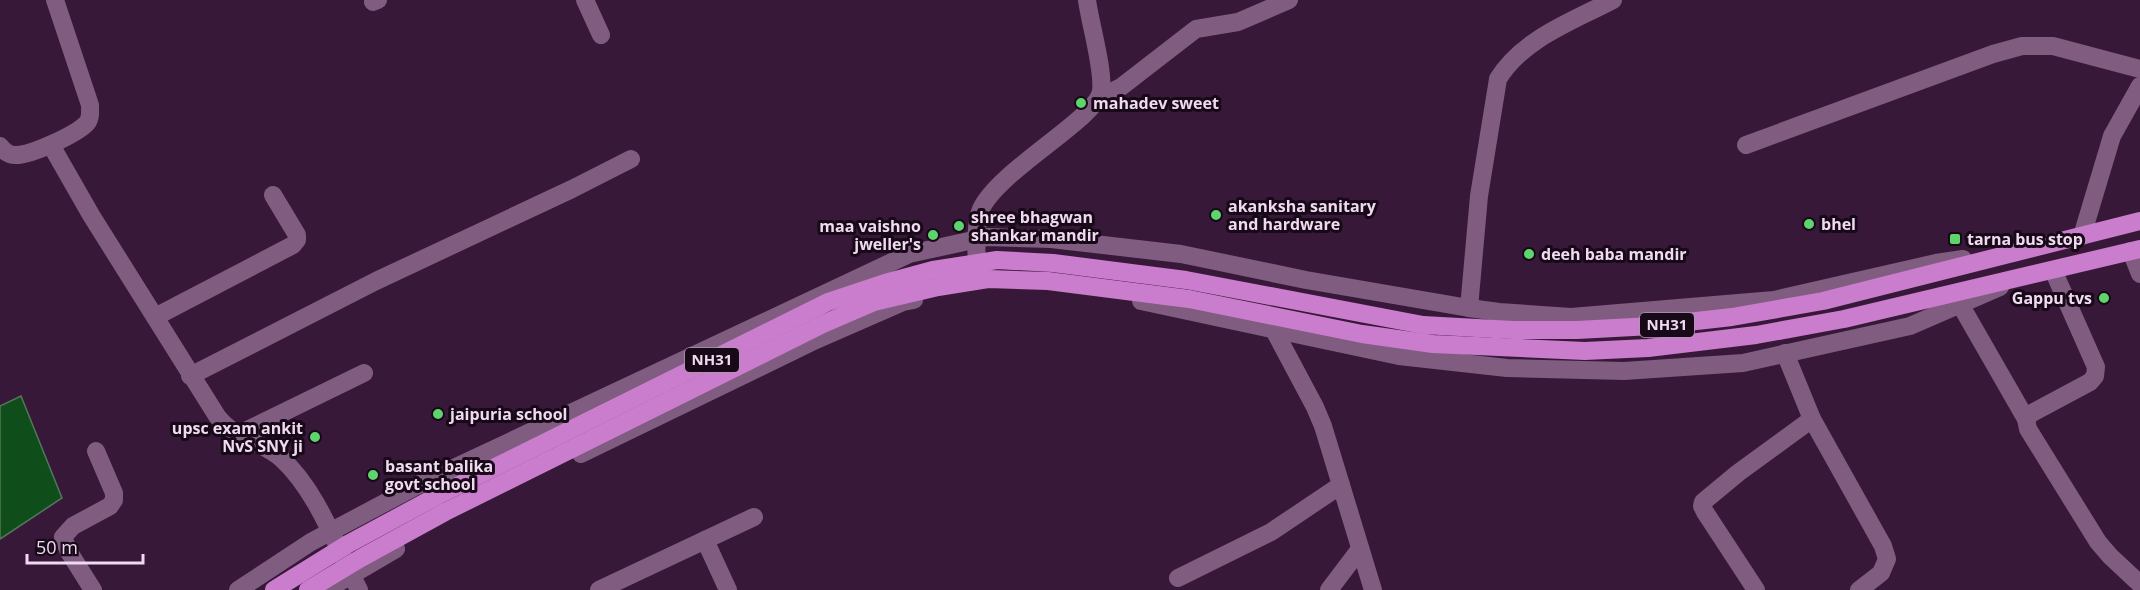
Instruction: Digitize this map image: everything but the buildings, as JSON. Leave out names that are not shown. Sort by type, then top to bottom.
[{"type":"highway","name":"NH31","points":[[274,590],[348,544],[439,495],[828,302],[933,270],[997,260],[1053,263],[1186,280],[1423,325],[1513,330],[1577,330],[1721,319],[1812,303],[2140,222]]},
{"type":"highway","name":"NH31","points":[[308,590],[445,512],[823,324],[874,302],[938,287],[988,279],[1048,281],[1189,299],[1362,334],[1433,344],[1585,351],[1648,348],[1756,335],[1844,319],[2136,250]]},
{"type":"street","points":[[0,146],[8,154],[17,156],[51,145],[86,124],[90,116],[90,105],[55,0]]},
{"type":"street","points":[[585,0],[601,35]]},
{"type":"street","points":[[1087,0],[1101,74],[1099,98]]},
{"type":"street","points":[[976,287],[977,238],[982,208],[1009,175],[1089,109],[1099,98],[1121,87],[1196,29],[1238,22],[1289,0]]},
{"type":"street","points":[[1469,308],[1481,184],[1497,79],[1527,47],[1550,32],[1613,0]]},
{"type":"street","points":[[1746,145],[1993,54],[2022,46],[2053,46],[2140,69]]},
{"type":"street","points":[[2082,236],[2112,136],[2140,86]]},
{"type":"street","points":[[51,145],[91,215],[190,376],[224,426],[237,435],[267,448],[293,471],[309,494],[355,582]]},
{"type":"street","points":[[190,376],[376,281],[631,159]]},
{"type":"street","points":[[155,316],[293,245],[297,240],[297,235],[273,195]]},
{"type":"street","points":[[238,590],[312,542],[422,483],[909,254],[977,238],[1051,239],[1181,254],[1306,280],[1469,308],[1571,317],[1774,300],[1936,263],[2018,253]]},
{"type":"street","points":[[2136,250],[2140,274]]},
{"type":"street","points":[[2026,419],[2032,413],[2090,382],[2095,376],[2096,367],[2053,270]]},
{"type":"street","points":[[326,590],[355,582],[444,521],[816,340],[903,302],[976,287],[1045,288],[1161,304],[1399,356],[1507,368],[1624,371],[1743,363],[1910,326],[2021,278]]},
{"type":"street","points":[[1960,304],[2026,419],[2028,429],[2098,542],[2140,584]]},
{"type":"street","points":[[1274,330],[1316,407],[1373,590]]},
{"type":"street","points":[[1785,354],[1812,419],[1883,546],[1887,559],[1881,573],[1859,590]]},
{"type":"street","points":[[237,435],[364,373]]},
{"type":"street","points":[[1756,590],[1705,512],[1703,502],[1738,473],[1812,419]]},
{"type":"street","points":[[93,590],[69,552],[63,537],[73,526],[110,506],[114,500],[114,493],[96,451]]},
{"type":"street","points":[[1178,578],[1271,532],[1341,485]]},
{"type":"street","points":[[599,590],[754,517]]},
{"type":"street","points":[[705,540],[728,590]]},
{"type":"street","points":[[1329,590],[1360,549]]},
{"type":"shaded area","points":[[21,396],[62,498],[0,539],[0,406]]},
{"type":"place","name":"mahadev sweet","points":[[1081,103]]},
{"type":"place","name":"akanksha sanitary and hardware","points":[[1216,215]]},
{"type":"place","name":"bhel","points":[[1809,224]]},
{"type":"place","name":"shree bhagwan shankar mandir","points":[[959,226]]},
{"type":"place","name":"maa vaishno jweller's","points":[[933,235]]},
{"type":"place","name":"tarna bus stop","points":[[1955,239]]},
{"type":"place","name":"deeh baba mandir","points":[[1529,254]]},
{"type":"place","name":"Gappu tvs","points":[[2104,298]]},
{"type":"place","name":"jaipuria school","points":[[438,414]]},
{"type":"place","name":"upsc exam ankit NvS SNY ji","points":[[315,437]]},
{"type":"place","name":"basant balika govt school","points":[[373,475]]}]
